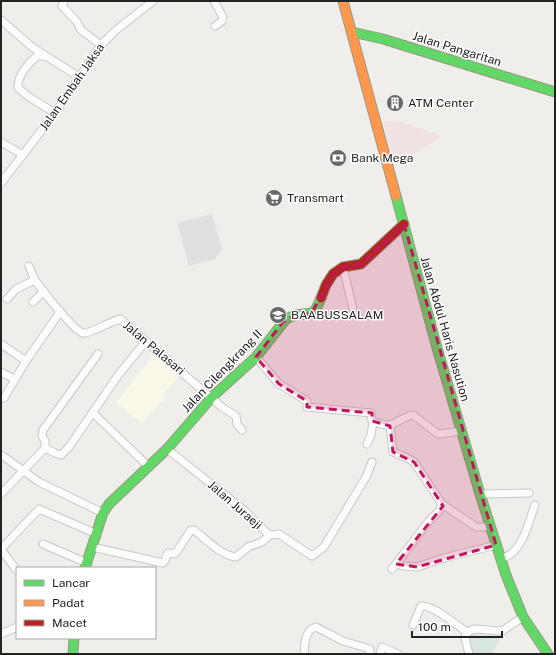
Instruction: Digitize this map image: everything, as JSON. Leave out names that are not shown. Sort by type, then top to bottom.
[{"type":"main road","name":"Jalan Abdul Haris Nasution","points":[[343,1],[437,348],[490,526],[523,617],[548,654]]},
{"type":"main road","name":"Jalan Pangaritan","points":[[352,32],[382,39],[555,92]]},
{"type":"main road","points":[[343,267],[361,264],[404,224]]},
{"type":"main road","name":"Jalan Cilengkrang II","points":[[86,566],[103,513],[109,504],[167,449],[212,397],[256,357],[286,319],[295,315],[312,313],[316,309],[326,285],[333,274],[343,267]]},
{"type":"main road","points":[[73,639],[73,654]]},
{"type":"street","points":[[64,1],[62,6],[77,22],[81,30],[101,46]]},
{"type":"street","name":"Jalan Embah Jaksa","points":[[1,183],[55,113],[101,46],[115,30],[153,1]]},
{"type":"street","points":[[214,1],[223,17],[222,21],[215,26]]},
{"type":"street","points":[[1,20],[32,47],[79,77]]},
{"type":"street","points":[[46,56],[37,56],[29,65],[18,82],[18,88],[55,113]]},
{"type":"street","points":[[1,142],[23,156]]},
{"type":"street","name":"Jalan Palasari","points":[[28,266],[35,280],[60,312],[81,333],[86,333],[120,319],[223,408],[236,416],[237,424],[242,430]]},
{"type":"street","points":[[343,267],[353,309]]},
{"type":"street","points":[[7,299],[16,289],[35,280]]},
{"type":"street","points":[[33,302],[44,291]]},
{"type":"street","points":[[4,398],[14,379],[60,312]]},
{"type":"street","points":[[45,448],[55,453],[62,454],[69,447],[119,374],[146,341]]},
{"type":"street","points":[[1,344],[26,361]]},
{"type":"street","points":[[1,494],[45,448],[42,430],[98,354]]},
{"type":"street","points":[[256,357],[279,384],[307,401],[307,406],[309,407],[372,413],[373,422],[371,435],[367,444]]},
{"type":"street","points":[[1,372],[14,379]]},
{"type":"street","points":[[93,413],[149,467]]},
{"type":"street","points":[[373,422],[390,425],[413,414],[438,434],[462,431]]},
{"type":"street","points":[[390,425],[393,452],[414,462],[442,504],[478,528],[490,526]]},
{"type":"street","name":"Jalan Juraeji","points":[[167,449],[238,506],[270,535],[279,534],[312,556],[322,549],[366,477],[372,462]]},
{"type":"street","points":[[3,456],[39,482],[103,513]]},
{"type":"street","points":[[480,494],[529,493]]},
{"type":"street","points":[[442,504],[440,510],[429,521],[394,566],[417,567],[444,558],[496,545]]},
{"type":"street","points":[[501,559],[511,554],[517,548],[526,531],[535,505]]},
{"type":"street","points":[[16,570],[1,549],[39,509],[96,534]]},
{"type":"street","points":[[92,547],[163,563],[168,553],[175,554],[188,533],[192,530],[223,552],[234,557],[248,547],[262,542],[270,535]]},
{"type":"street","points":[[42,544],[86,566]]},
{"type":"street","points":[[413,625],[422,605],[431,608],[467,632]]},
{"type":"street","points":[[469,654],[465,638],[467,632],[474,629],[502,631],[523,617]]},
{"type":"street","points":[[1,634],[16,627]]},
{"type":"street","points":[[304,654],[304,644],[308,634],[311,629],[316,627],[343,641],[370,649],[370,654]]},
{"type":"street","points":[[380,654],[381,648],[383,648],[398,654]]},
{"type":"highlighted area","points":[[404,224],[496,545],[417,567],[396,564],[443,506],[414,462],[393,452],[390,426],[372,421],[372,413],[307,407],[307,401],[279,384],[256,357],[283,322],[295,315],[311,314],[333,274],[343,267],[361,264]]},
{"type":"shaded area","points":[[381,121],[402,122],[442,136],[396,166]]},
{"type":"shaded area","points":[[212,214],[222,249],[215,259],[189,266],[177,223]]},
{"type":"shaded area","points":[[156,352],[181,374],[162,396],[165,398],[142,423],[116,403]]},
{"type":"shaded area","points":[[475,633],[501,636],[492,654],[471,654],[468,638]]},
{"type":"traffic: fast","points":[[352,32],[383,39],[555,92]]},
{"type":"traffic: fast","points":[[396,196],[437,348],[480,494],[506,575],[523,617],[548,654]]},
{"type":"traffic: fast","points":[[85,567],[103,513],[109,504],[167,449],[212,397],[256,357],[286,319],[295,315],[312,313],[316,309],[321,298]]},
{"type":"traffic: fast","points":[[73,654],[74,639]]},
{"type":"traffic: slow","points":[[343,1],[396,196]]},
{"type":"traffic: jam","points":[[321,298],[326,285],[333,274],[343,267],[361,264],[404,224]]},
{"type":"place","name":"ATM Center","points":[[395,103]]},
{"type":"place","name":"Bank Mega","points":[[338,158]]},
{"type":"place","name":"Transmart","points":[[274,198]]},
{"type":"place","name":"BAABUSSALAM","points":[[278,315]]}]
